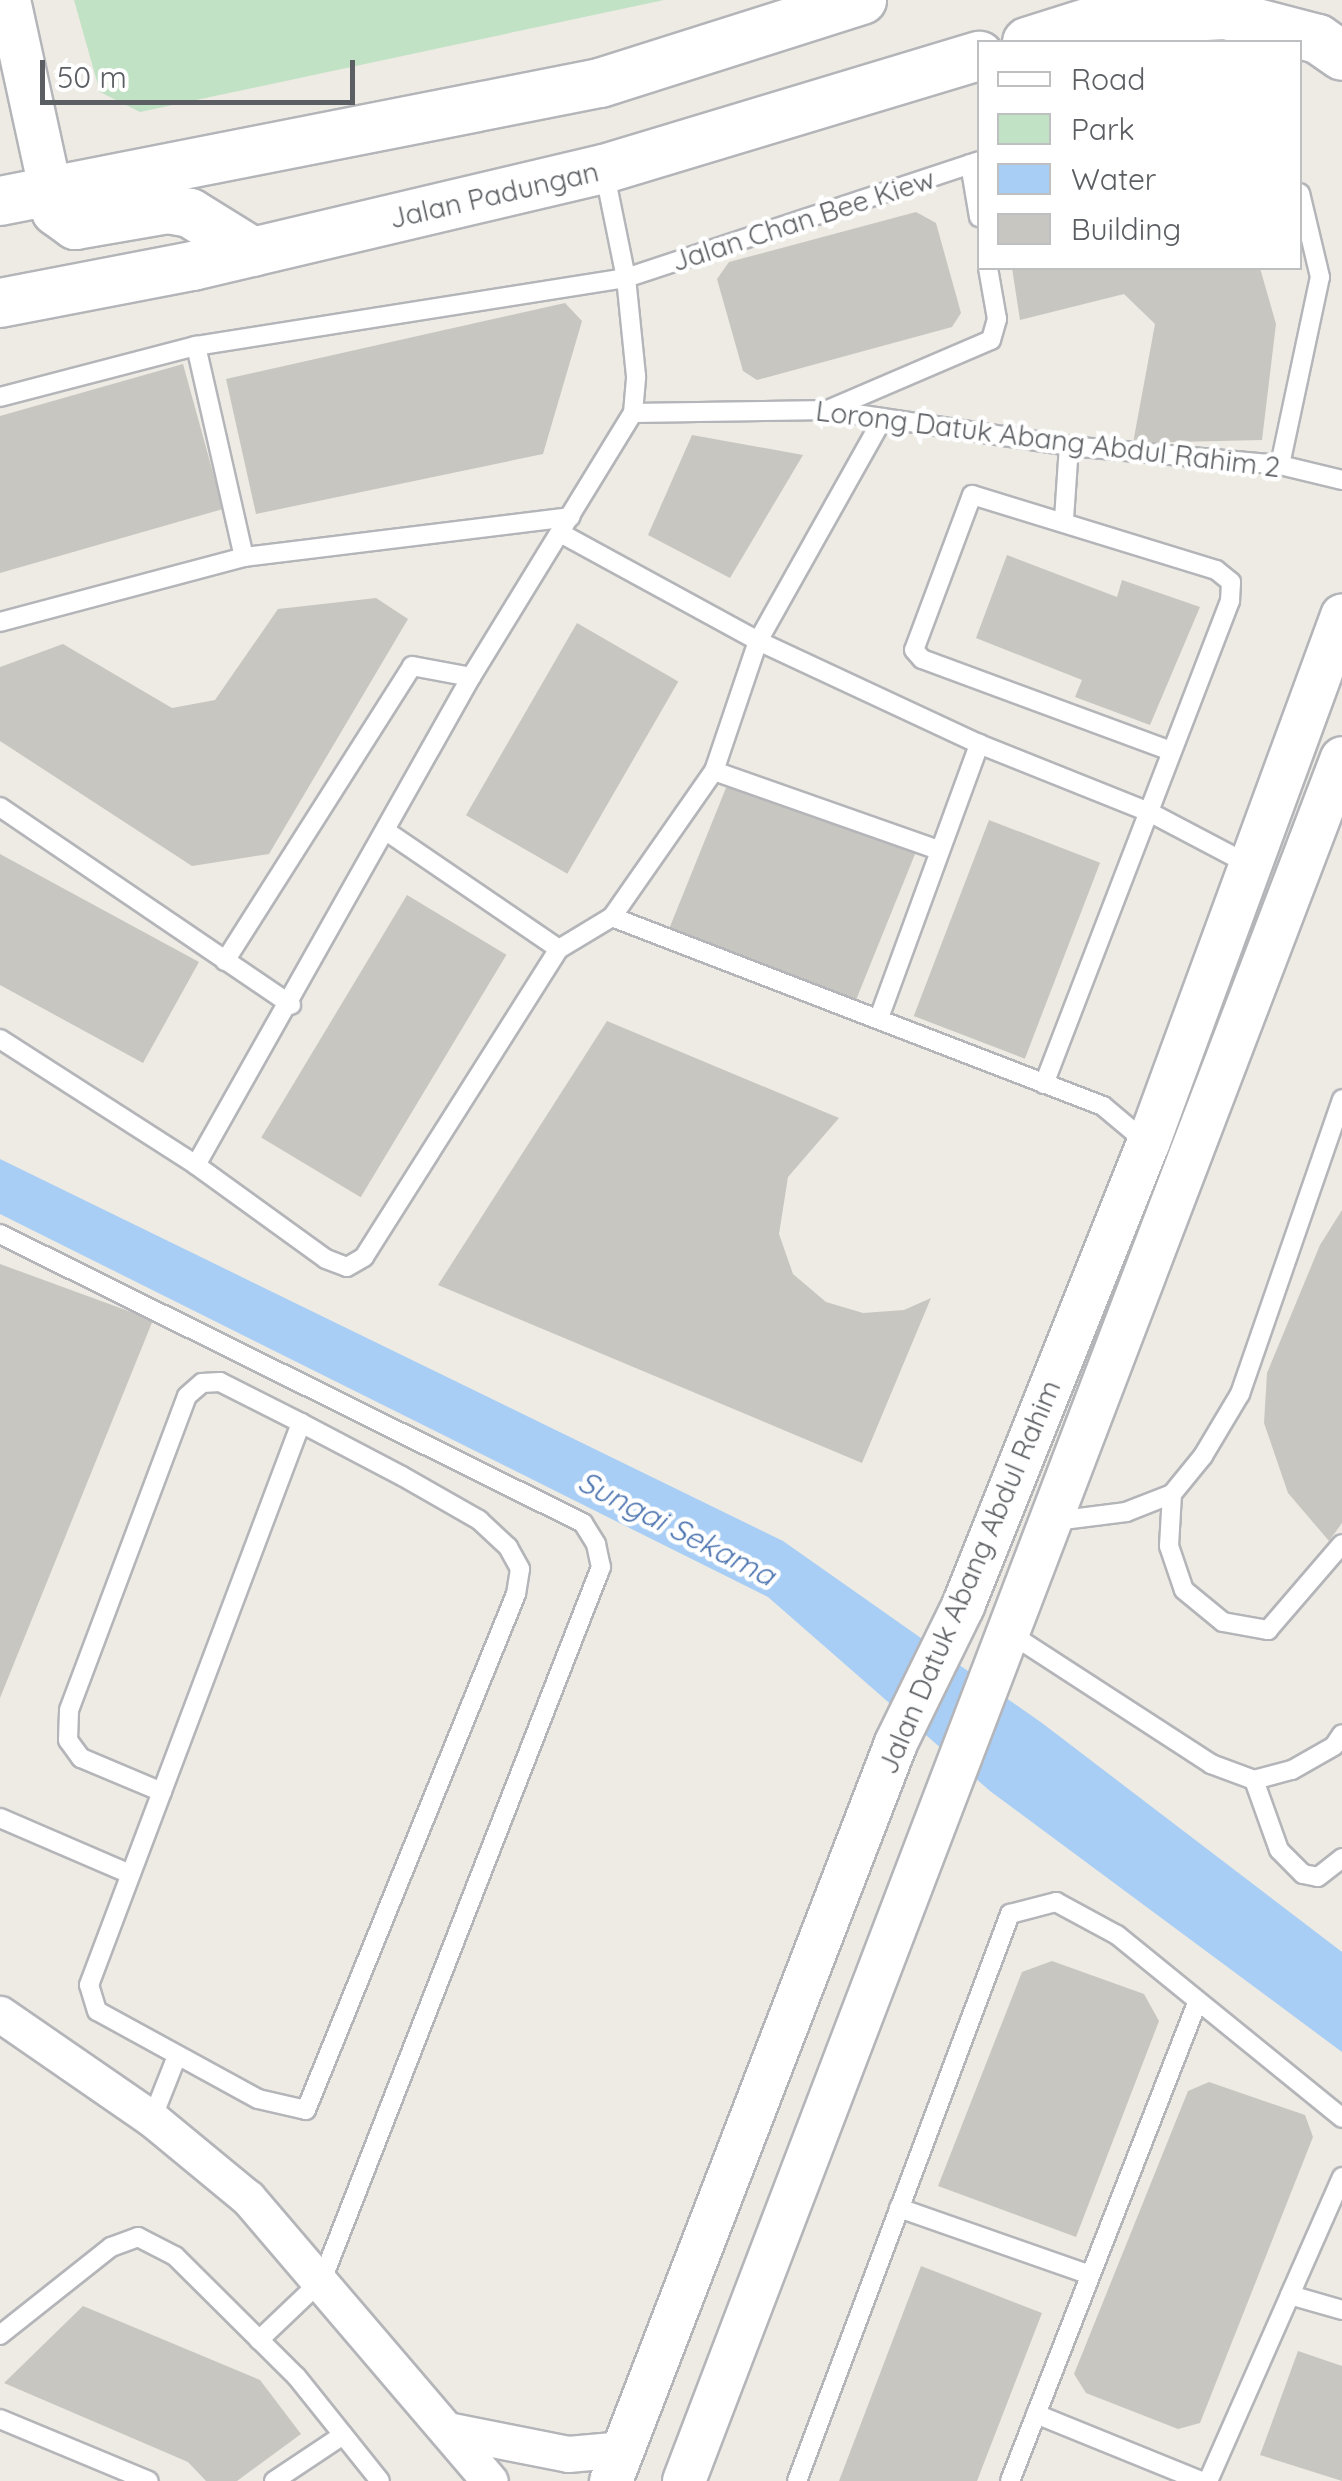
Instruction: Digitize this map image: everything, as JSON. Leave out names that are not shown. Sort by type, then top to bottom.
[{"type":"main road","points":[[1033,40],[1098,22],[1151,0]]},
{"type":"main road","points":[[0,201],[50,188],[600,83],[859,1]]},
{"type":"main road","points":[[1098,22],[1226,15],[1272,22],[1318,38],[1342,56]]},
{"type":"main road","name":"Jalan Padungan","points":[[0,303],[253,252],[604,169],[977,57]]},
{"type":"main road","points":[[50,188],[56,211],[75,226],[168,210],[190,213],[253,252]]},
{"type":"street","points":[[9,0],[50,188]]},
{"type":"street","name":"Jalan Datuk Abang Abdul Rahim","points":[[618,2465],[896,1743],[963,1606],[1148,1144],[1254,867],[1342,616]]},
{"type":"street","name":"Jalan Datuk Abang Abdul Rahim","points":[[684,2481],[944,1792],[1009,1642],[1342,758]]},
{"type":"street","points":[[0,2015],[152,2119],[248,2198],[452,2430],[490,2481]]},
{"type":"street","points":[[452,2430],[618,2465]]},
{"type":"lane","name":"Jalan Chan Bee Kiew","points":[[0,397],[196,346],[626,278],[975,163]]},
{"type":"lane","points":[[196,1165],[291,1004],[470,678],[633,413],[636,376],[626,278],[604,169]]},
{"type":"lane","points":[[1280,465],[1320,277],[1302,196]]},
{"type":"lane","points":[[829,410],[991,340],[997,319],[988,270]]},
{"type":"lane","points":[[196,346],[244,557]]},
{"type":"lane","name":"Lorong Datuk Abang Abdul Rahim 2","points":[[633,413],[829,410],[1070,446],[1280,465],[1342,480]]},
{"type":"lane","points":[[0,1039],[196,1165],[326,1259],[348,1267],[364,1257],[559,950],[612,917],[714,771],[758,641],[882,420]]},
{"type":"lane","points":[[1064,519],[1070,446]]},
{"type":"lane","points":[[1044,1084],[1230,601],[1231,582],[1216,570],[1064,519],[972,495],[914,650],[922,659],[1171,751]]},
{"type":"lane","points":[[0,622],[244,557],[571,517]]},
{"type":"lane","points":[[562,534],[758,641],[979,744],[1149,812],[1254,867]]},
{"type":"lane","points":[[225,962],[412,666],[470,678]]},
{"type":"lane","points":[[880,1018],[936,849],[979,744]]},
{"type":"lane","points":[[714,771],[936,849]]},
{"type":"lane","points":[[0,807],[291,1004]]},
{"type":"lane","points":[[386,831],[559,950]]},
{"type":"lane","points":[[612,917],[1103,1106],[1148,1144]]},
{"type":"lane","points":[[1342,1098],[1240,1394],[1172,1494],[1169,1546],[1184,1590],[1223,1622],[1268,1630],[1342,1544]]},
{"type":"lane","points":[[0,1234],[582,1524],[596,1544],[600,1567],[322,2280],[259,2340]]},
{"type":"lane","points":[[162,1792],[81,1758],[68,1740],[70,1710],[188,1396],[202,1383],[220,1382],[302,1423],[479,1520],[508,1547],[520,1569],[516,1594],[306,2110],[258,2099],[97,2012],[90,2001],[95,1959],[162,1792],[302,1423]]},
{"type":"lane","points":[[1055,1521],[1126,1512],[1172,1494]]},
{"type":"lane","points":[[1009,1642],[1211,1764],[1254,1780],[1292,1770],[1334,1746],[1342,1734]]},
{"type":"lane","points":[[1254,1780],[1279,1850],[1304,1874],[1318,1877],[1342,1858]]},
{"type":"lane","points":[[0,1818],[130,1874]]},
{"type":"lane","points":[[796,2481],[1010,1914],[1056,1902],[1118,1934],[1342,2118]]},
{"type":"lane","points":[[1010,2481],[1198,2003]]},
{"type":"lane","points":[[152,2119],[177,2056]]},
{"type":"lane","points":[[1036,2414],[1205,2481],[1342,2177]]},
{"type":"lane","points":[[899,2208],[1090,2275]]},
{"type":"lane","points":[[0,2335],[112,2247],[138,2238],[175,2256],[259,2340],[380,2481]]},
{"type":"lane","points":[[1290,2295],[1342,2310]]},
{"type":"lane","points":[[0,2419],[149,2481]]},
{"type":"lane","points":[[274,2481],[343,2435]]},
{"type":"green space","points":[[74,0],[664,0],[140,112],[100,92]]},
{"type":"water","name":"Sungai Sekama","points":[[0,1159],[783,1541],[1042,1723],[1342,1952],[1342,2052],[990,1791],[768,1597],[0,1214]]},
{"type":"building","points":[[916,212],[936,223],[961,313],[952,327],[757,380],[743,371],[717,279],[729,262]]},
{"type":"building","points":[[1012,270],[1261,270],[1276,324],[1262,440],[1133,443],[1155,324],[1124,294],[1020,320]]},
{"type":"building","points":[[565,303],[582,321],[543,454],[256,514],[226,379]]},
{"type":"building","points":[[183,364],[223,509],[0,573],[0,416]]},
{"type":"building","points":[[692,435],[803,455],[730,578],[648,535]]},
{"type":"building","points":[[1007,555],[1117,597],[1122,580],[1200,607],[1150,725],[1075,697],[1082,680],[976,638]]},
{"type":"building","points":[[376,598],[408,619],[269,854],[192,866],[0,741],[0,667],[63,644],[172,708],[215,700],[278,609]]},
{"type":"building","points":[[577,623],[678,682],[567,874],[466,815]]},
{"type":"building","points":[[730,778],[915,853],[853,1007],[668,932]]},
{"type":"building","points":[[989,820],[1100,863],[1025,1059],[914,1016]]},
{"type":"building","points":[[0,854],[199,962],[143,1063],[0,985]]},
{"type":"building","points":[[407,895],[506,955],[361,1197],[261,1138]]},
{"type":"building","points":[[607,1021],[839,1118],[788,1177],[779,1234],[793,1274],[826,1302],[863,1313],[904,1310],[931,1298],[862,1463],[438,1285]]},
{"type":"building","points":[[1342,1210],[1342,1523],[1329,1541],[1288,1493],[1264,1423],[1267,1373],[1320,1245]]},
{"type":"building","points":[[0,1264],[153,1320],[0,1698]]},
{"type":"building","points":[[1052,1961],[1144,1994],[1159,2021],[1076,2237],[938,2186],[1022,1972]]},
{"type":"building","points":[[1209,2082],[1305,2115],[1313,2137],[1200,2423],[1178,2429],[1086,2393],[1074,2374],[1188,2091]]},
{"type":"building","points":[[921,2266],[1042,2313],[977,2481],[839,2481]]},
{"type":"building","points":[[83,2306],[260,2380],[301,2434],[237,2481],[206,2481],[188,2462],[4,2383]]},
{"type":"building","points":[[1298,2351],[1342,2366],[1342,2481],[1260,2455]]}]
